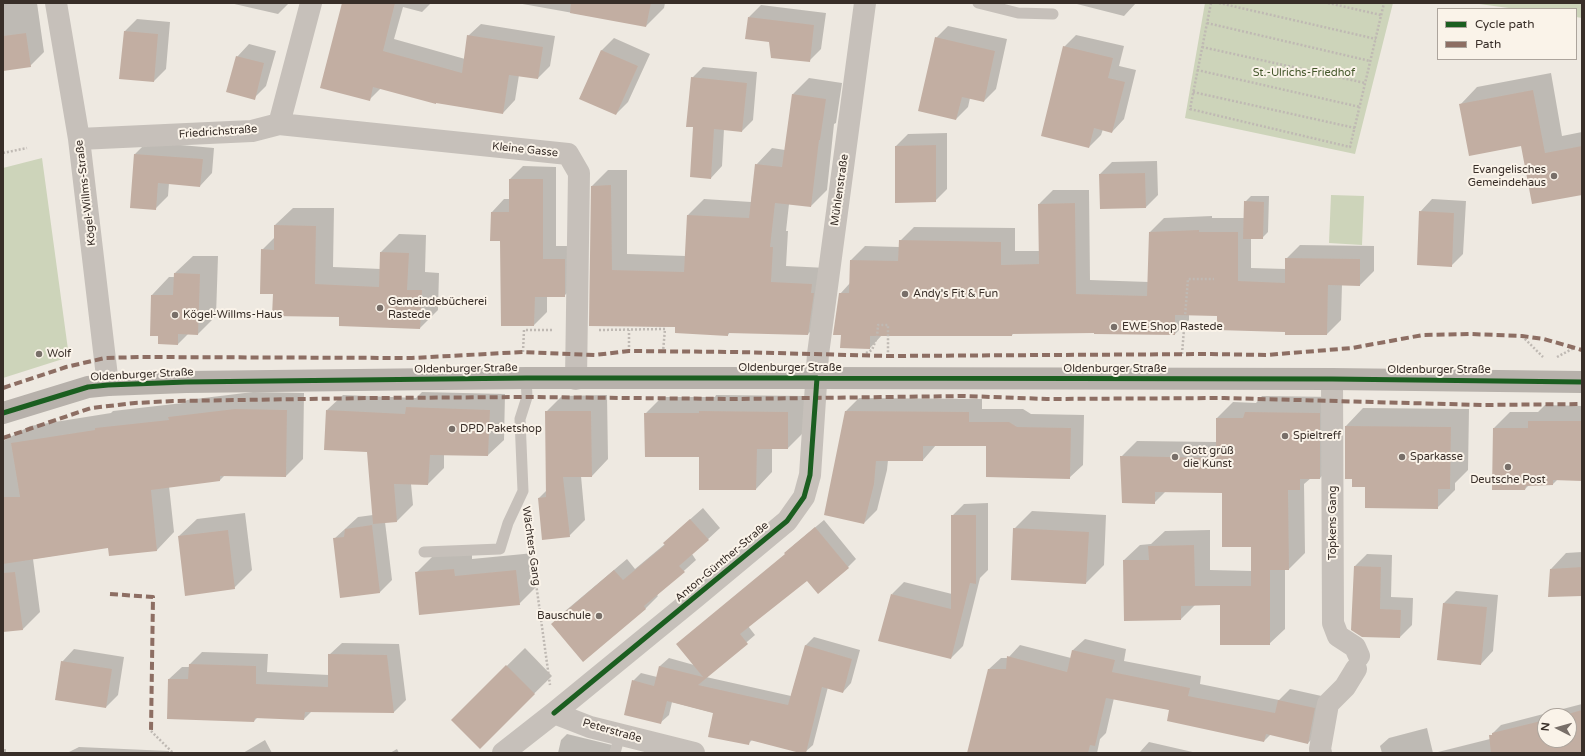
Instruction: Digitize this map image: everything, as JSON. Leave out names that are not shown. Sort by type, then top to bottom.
[{"type":"street","name":"Kögel-Willms-Straße","points":[[56,3],[79,139],[108,385]]},
{"type":"street","points":[[279,124],[311,3]]},
{"type":"street","name":"Mühlenstraße","points":[[817,378],[818,354],[865,3]]},
{"type":"street","name":"Friedrichstraße","points":[[79,139],[252,131],[279,124]]},
{"type":"street","name":"Kleine Gasse","points":[[279,124],[568,154],[579,173],[576,379]]},
{"type":"street","name":"Oldenburger Straße","points":[[3,413],[88,387],[186,382],[526,378],[1332,379],[1582,382]]},
{"type":"street","name":"Anton-Günther-Straße","points":[[503,753],[554,713],[787,521],[804,497],[810,475],[817,378]]},
{"type":"street","name":"Töpkens Gang","points":[[1321,753],[1320,749],[1328,704],[1345,687],[1358,662],[1355,647],[1338,636],[1333,623],[1332,379]]},
{"type":"street","name":"Peterstraße","points":[[554,713],[590,727],[618,744],[694,753]]},
{"type":"lane","points":[[978,3],[1018,13],[1053,14]]},
{"type":"lane","name":"Wächters Gang","points":[[523,491],[520,419],[526,397],[526,378]]},
{"type":"lane","points":[[424,552],[500,549],[508,523],[523,491]]},
{"type":"path","points":[[1211,3],[1190,109],[1350,147],[1384,3]]},
{"type":"path","points":[[1219,3],[1376,38]]},
{"type":"path","points":[[1328,3],[1381,15]]},
{"type":"path","points":[[1207,23],[1370,61]]},
{"type":"path","points":[[1202,47],[1365,83]]},
{"type":"path","points":[[1197,70],[1360,107]]},
{"type":"path","points":[[1193,92],[1355,128]]},
{"type":"path","points":[[3,153],[27,148]]},
{"type":"path","points":[[1182,354],[1188,279],[1214,278]]},
{"type":"path","points":[[862,356],[872,350],[877,337],[878,325],[888,325],[888,356]]},
{"type":"path","points":[[629,330],[629,351]]},
{"type":"path","points":[[1522,336],[1548,362]]},
{"type":"path","points":[[1554,358],[1574,348]]},
{"type":"path","points":[[151,730],[173,753]]},
{"type":"green space","name":"St.-Ulrichs-Friedhof","points":[[1205,3],[1393,3],[1355,154],[1185,118]]},
{"type":"green space","points":[[1472,3],[1582,3],[1582,18],[1577,17],[1577,8],[1509,8]]},
{"type":"green space","points":[[42,158],[69,357],[3,378],[3,168]]},
{"type":"green space","points":[[1331,195],[1364,196],[1362,245],[1329,243]]},
{"type":"building","points":[[342,3],[395,3],[383,51],[462,73],[467,35],[543,47],[538,79],[509,75],[503,114],[436,104],[373,87],[370,101],[320,88]]},
{"type":"building","points":[[571,3],[651,3],[646,27],[570,13]]},
{"type":"building","points":[[748,17],[814,25],[810,62],[771,58],[769,42],[745,39]]},
{"type":"building","points":[[124,31],[158,34],[154,82],[119,79]]},
{"type":"building","points":[[26,33],[31,67],[3,71],[3,36]]},
{"type":"building","points":[[935,37],[995,51],[984,102],[962,97],[956,120],[918,111]]},
{"type":"building","points":[[1063,46],[1113,58],[1108,78],[1125,82],[1112,133],[1094,128],[1089,148],[1041,136]]},
{"type":"building","points":[[601,50],[638,66],[616,115],[579,99]]},
{"type":"building","points":[[236,56],[264,63],[255,100],[226,92]]},
{"type":"building","points":[[691,77],[747,83],[742,132],[714,129],[711,179],[690,177],[693,127],[686,127]]},
{"type":"building","points":[[1533,90],[1545,153],[1582,146],[1582,195],[1532,204],[1521,146],[1469,156],[1459,104]]},
{"type":"building","points":[[792,94],[826,99],[819,140],[811,207],[775,203],[770,247],[773,247],[771,282],[812,284],[811,293],[814,293],[808,335],[728,333],[728,336],[675,333],[675,327],[589,326],[591,186],[611,185],[612,270],[684,272],[687,215],[749,218],[755,164],[782,167]]},
{"type":"building","points":[[936,145],[936,202],[895,203],[895,146]]},
{"type":"building","points":[[134,154],[203,159],[200,187],[158,183],[156,210],[130,208]]},
{"type":"building","points":[[1145,173],[1146,208],[1100,209],[1099,174]]},
{"type":"building","points":[[509,179],[543,179],[543,259],[565,259],[565,297],[535,297],[534,326],[501,326],[500,241],[490,241],[491,212],[509,212]]},
{"type":"building","points":[[1244,201],[1264,202],[1263,239],[1243,239]]},
{"type":"building","points":[[1075,203],[1076,294],[1147,296],[1149,232],[1199,230],[1199,232],[1238,232],[1238,281],[1285,283],[1285,258],[1360,259],[1360,286],[1328,285],[1327,335],[1285,335],[1285,332],[1217,330],[1217,316],[1175,315],[1175,335],[1094,333],[1012,334],[1012,336],[870,336],[870,349],[840,348],[841,335],[833,335],[839,293],[849,293],[850,260],[898,261],[899,240],[1001,242],[1001,265],[1039,264],[1038,204]]},
{"type":"building","points":[[1419,211],[1454,213],[1452,267],[1417,265]]},
{"type":"building","points":[[274,225],[316,226],[315,284],[379,287],[380,252],[409,253],[407,290],[422,290],[420,329],[339,326],[339,317],[272,316],[273,294],[260,294],[261,249],[274,250]]},
{"type":"building","name":"Kögel-Willms-Haus","points":[[174,273],[200,274],[198,335],[178,334],[178,345],[158,344],[158,336],[150,336],[151,295],[173,295]]},
{"type":"building","points":[[406,407],[490,410],[488,456],[430,455],[428,485],[394,484],[397,522],[373,524],[367,452],[324,450],[326,410],[405,414]]},
{"type":"building","points":[[235,409],[287,410],[286,477],[220,476],[220,481],[151,490],[157,551],[109,556],[108,548],[3,564],[3,497],[20,497],[11,443],[95,430],[95,428],[169,420],[168,417]]},
{"type":"building","points":[[545,411],[591,411],[592,477],[563,477],[570,537],[542,540],[538,498],[546,497]]},
{"type":"building","points":[[699,411],[788,412],[788,449],[757,449],[756,490],[699,490],[699,457],[645,457],[644,413],[699,413]]},
{"type":"building","points":[[845,411],[969,412],[969,422],[1009,422],[1017,427],[1071,428],[1070,479],[986,477],[986,446],[923,446],[923,461],[876,461],[874,484],[864,524],[824,515]]},
{"type":"building","points":[[1245,412],[1320,413],[1320,479],[1300,479],[1300,490],[1288,490],[1289,570],[1270,570],[1270,645],[1220,645],[1220,605],[1181,606],[1181,620],[1124,621],[1123,560],[1149,560],[1148,546],[1194,545],[1195,586],[1251,586],[1251,547],[1222,547],[1222,493],[1155,492],[1155,504],[1122,503],[1120,456],[1216,458],[1216,418],[1243,418]]},
{"type":"building","points":[[1528,421],[1582,421],[1582,481],[1553,480],[1553,485],[1526,486],[1525,490],[1492,490],[1493,428],[1528,428]]},
{"type":"building","name":"Sparkasse","points":[[1345,426],[1451,427],[1450,489],[1438,489],[1438,509],[1365,508],[1365,487],[1352,487],[1352,479],[1345,479]]},
{"type":"building","points":[[951,515],[976,515],[976,584],[970,583],[951,659],[878,641],[891,594],[951,609]]},
{"type":"building","points":[[690,519],[709,540],[679,566],[685,572],[644,606],[646,609],[583,662],[551,624],[614,570],[623,580],[665,545],[663,543]]},
{"type":"building","points":[[372,525],[380,593],[340,598],[333,538],[344,537],[345,529]]},
{"type":"building","points":[[815,527],[849,568],[818,594],[807,581],[740,634],[748,644],[698,685],[788,705],[805,645],[852,659],[843,693],[822,687],[806,753],[800,753],[750,740],[749,745],[708,737],[713,713],[667,701],[661,724],[624,715],[632,680],[654,686],[659,666],[703,677],[676,644],[785,554],[784,553]]},
{"type":"building","points":[[1013,528],[1089,532],[1086,584],[1011,580]]},
{"type":"building","points":[[228,530],[235,589],[185,596],[178,536]]},
{"type":"building","points":[[1354,566],[1381,567],[1380,609],[1401,610],[1400,638],[1362,637],[1351,630]]},
{"type":"building","points":[[1582,567],[1582,596],[1548,597],[1550,569]]},
{"type":"building","points":[[454,569],[455,576],[516,570],[520,605],[419,615],[415,572]]},
{"type":"building","points":[[15,572],[23,630],[3,632],[3,573]]},
{"type":"building","points":[[1443,603],[1487,607],[1481,665],[1437,660]]},
{"type":"building","points":[[1072,650],[1115,660],[1112,672],[1190,688],[1188,696],[1275,713],[1278,700],[1315,708],[1308,744],[1266,734],[1264,742],[1167,721],[1169,710],[1106,698],[1095,746],[1090,745],[1088,753],[967,753],[988,669],[1006,669],[1007,656],[1067,672]]},
{"type":"building","points":[[328,654],[387,655],[394,713],[305,712],[304,720],[255,718],[254,722],[167,719],[168,679],[188,679],[189,664],[256,666],[256,684],[328,687]]},
{"type":"building","points":[[61,661],[112,669],[106,708],[55,700]]},
{"type":"building","points":[[506,665],[535,694],[480,749],[451,720]]},
{"type":"building","points":[[1582,710],[1582,753],[1491,753],[1489,735],[1537,722],[1537,748],[1577,748],[1577,711]]},
{"type":"marked path","points":[[3,388],[66,367],[105,358],[141,357],[412,358],[523,352],[595,355],[629,351],[888,356],[1267,355],[1352,348],[1423,335],[1470,334],[1522,336],[1544,339],[1582,350]]},
{"type":"marked path","points":[[3,438],[91,408],[135,403],[173,401],[527,397],[734,399],[965,396],[1047,399],[1224,398],[1482,405],[1582,404]]},
{"type":"marked path","points":[[110,594],[153,597],[151,731]]},
{"type":"cycle path","points":[[3,413],[88,387],[186,382],[526,378],[1332,379],[1582,382]]},
{"type":"cycle path","points":[[554,713],[787,521],[804,497],[810,475],[817,378]]},
{"type":"place","name":"Evangelisches Gemeindehaus","points":[[1554,176]]},
{"type":"place","name":"Andy's Fit & Fun","points":[[905,294]]},
{"type":"place","name":"Gemeindebücherei Rastede","points":[[380,308]]},
{"type":"place","name":"Kögel-Willms-Haus","points":[[175,315]]},
{"type":"place","name":"EWE Shop Rastede","points":[[1114,327]]},
{"type":"place","name":"Wolf","points":[[39,354]]},
{"type":"place","name":"DPD Paketshop","points":[[452,429]]},
{"type":"place","name":"Spieltreff","points":[[1285,436]]},
{"type":"place","name":"Gott grüß die Kunst","points":[[1175,457]]},
{"type":"place","name":"Sparkasse","points":[[1402,457]]},
{"type":"place","name":"Deutsche Post","points":[[1508,467]]},
{"type":"place","name":"Bauschule","points":[[599,616]]}]
